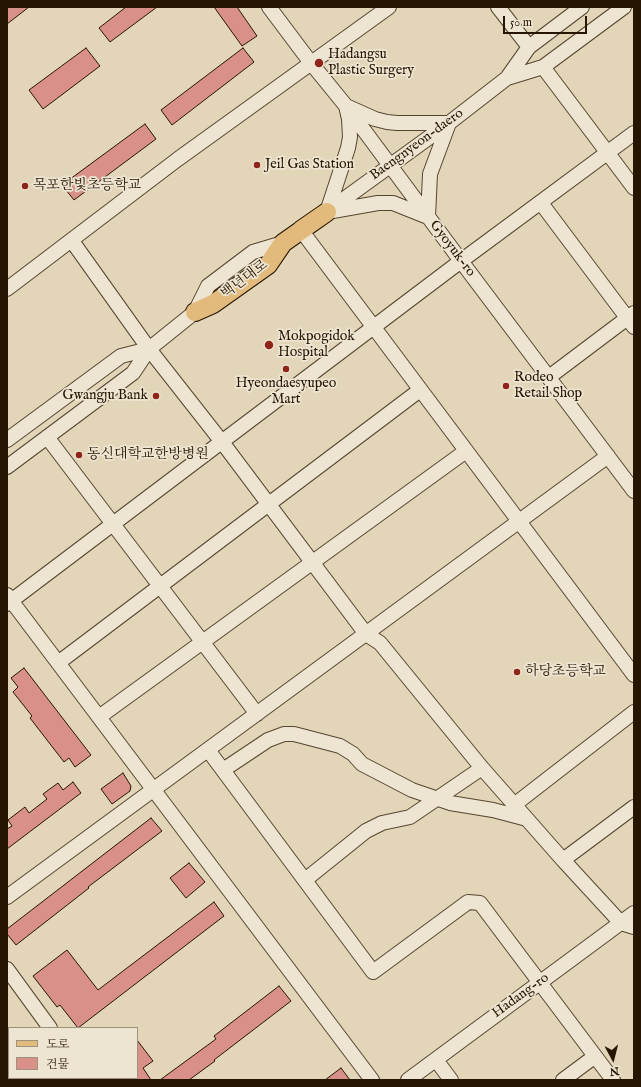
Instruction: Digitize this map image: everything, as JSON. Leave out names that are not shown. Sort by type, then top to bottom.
[{"type":"main road","name":"백년대로","points":[[195,312],[213,304],[268,265],[283,243],[327,212]]},
{"type":"street","name":"Gyoyuk-ro","points":[[269,7],[311,63],[346,106],[634,491]]},
{"type":"street","points":[[7,289],[178,160],[389,7]]},
{"type":"street","points":[[498,7],[529,47]]},
{"type":"street","name":"Baengnyeon-daero","points":[[327,212],[449,123],[507,78],[529,47],[582,7]]},
{"type":"street","name":"Baengnyeon-daero","points":[[507,78],[543,67],[624,7]]},
{"type":"street","points":[[543,67],[634,188]]},
{"type":"street","points":[[346,106],[375,119],[387,122],[449,123],[430,174],[428,217],[393,203],[378,203],[327,212],[348,148],[350,137],[349,119],[346,106]]},
{"type":"street","points":[[372,1080],[99,717],[8,600],[113,524],[373,327],[634,133]]},
{"type":"street","points":[[541,203],[632,319],[549,378]]},
{"type":"street","points":[[301,230],[634,675]]},
{"type":"street","points":[[72,241],[149,349],[222,442],[366,634],[380,643],[482,768],[563,860],[627,925]]},
{"type":"street","points":[[7,467],[133,373],[149,349],[195,312]]},
{"type":"street","points":[[7,440],[121,356],[149,349]]},
{"type":"street","points":[[58,663],[420,390]]},
{"type":"street","points":[[47,437],[257,714]]},
{"type":"street","points":[[99,717],[466,451]]},
{"type":"street","points":[[7,897],[608,456]]},
{"type":"street","points":[[514,804],[634,712]]},
{"type":"street","points":[[223,770],[268,740],[284,734],[294,734],[340,746],[353,754],[362,764],[394,782],[412,790],[450,803],[493,810],[527,819]]},
{"type":"street","points":[[208,750],[373,972],[468,902],[480,903],[594,1057],[613,1080]]},
{"type":"street","points":[[305,880],[366,831],[382,823],[410,817],[482,768]]},
{"type":"street","points":[[563,860],[634,807]]},
{"type":"street","name":"Hadang-ro","points":[[408,1080],[539,983],[627,925],[634,913]]},
{"type":"street","points":[[7,969],[44,1026]]},
{"type":"street","points":[[563,1080],[594,1057]]},
{"type":"street","points":[[436,1060],[452,1080]]},
{"type":"building","points":[[7,7],[29,7],[7,24]]},
{"type":"building","points":[[126,7],[157,7],[110,42],[99,28]]},
{"type":"building","points":[[214,7],[237,7],[257,36],[242,46]]},
{"type":"building","points":[[86,48],[100,66],[43,109],[29,90]]},
{"type":"building","points":[[243,48],[254,62],[172,125],[161,110]]},
{"type":"building","points":[[145,124],[156,139],[74,200],[62,185]]},
{"type":"building","points":[[24,668],[91,755],[75,767],[69,758],[64,762],[30,718],[32,716],[13,692],[18,687],[11,678]]},
{"type":"building","points":[[123,773],[131,786],[130,791],[112,804],[101,789]]},
{"type":"building","points":[[73,782],[81,793],[7,849],[7,829],[12,826],[8,820],[25,807],[29,813],[47,799],[43,794],[58,783],[63,790]]},
{"type":"building","points":[[151,818],[162,831],[88,887],[89,888],[16,945],[7,934],[7,929]]},
{"type":"building","points":[[189,863],[205,882],[186,898],[170,878]]},
{"type":"building","points":[[214,902],[224,916],[79,1027],[77,1027],[60,1005],[57,1007],[33,976],[67,950],[98,990]]},
{"type":"building","points":[[279,986],[291,1001],[189,1080],[160,1080],[216,1039],[214,1036]]},
{"type":"building","points":[[138,1041],[153,1061],[143,1068],[151,1080],[137,1080]]},
{"type":"building","points":[[341,1068],[350,1080],[325,1080]]},
{"type":"place","name":"Hadangsu Plastic Surgery","points":[[319,63]]},
{"type":"place","name":"Jeil Gas Station","points":[[257,165]]},
{"type":"place","name":"목포한빛초등학교","points":[[25,186]]},
{"type":"place","name":"Mokpogidok Hospital","points":[[269,345]]},
{"type":"place","name":"Hyeondaesyupeo Mart","points":[[286,369]]},
{"type":"place","name":"Rodeo Retail Shop","points":[[506,386]]},
{"type":"place","name":"Gwangju Bank","points":[[156,396]]},
{"type":"place","name":"동신대학교한방병원","points":[[79,455]]},
{"type":"place","name":"하당초등학교","points":[[517,672]]}]
